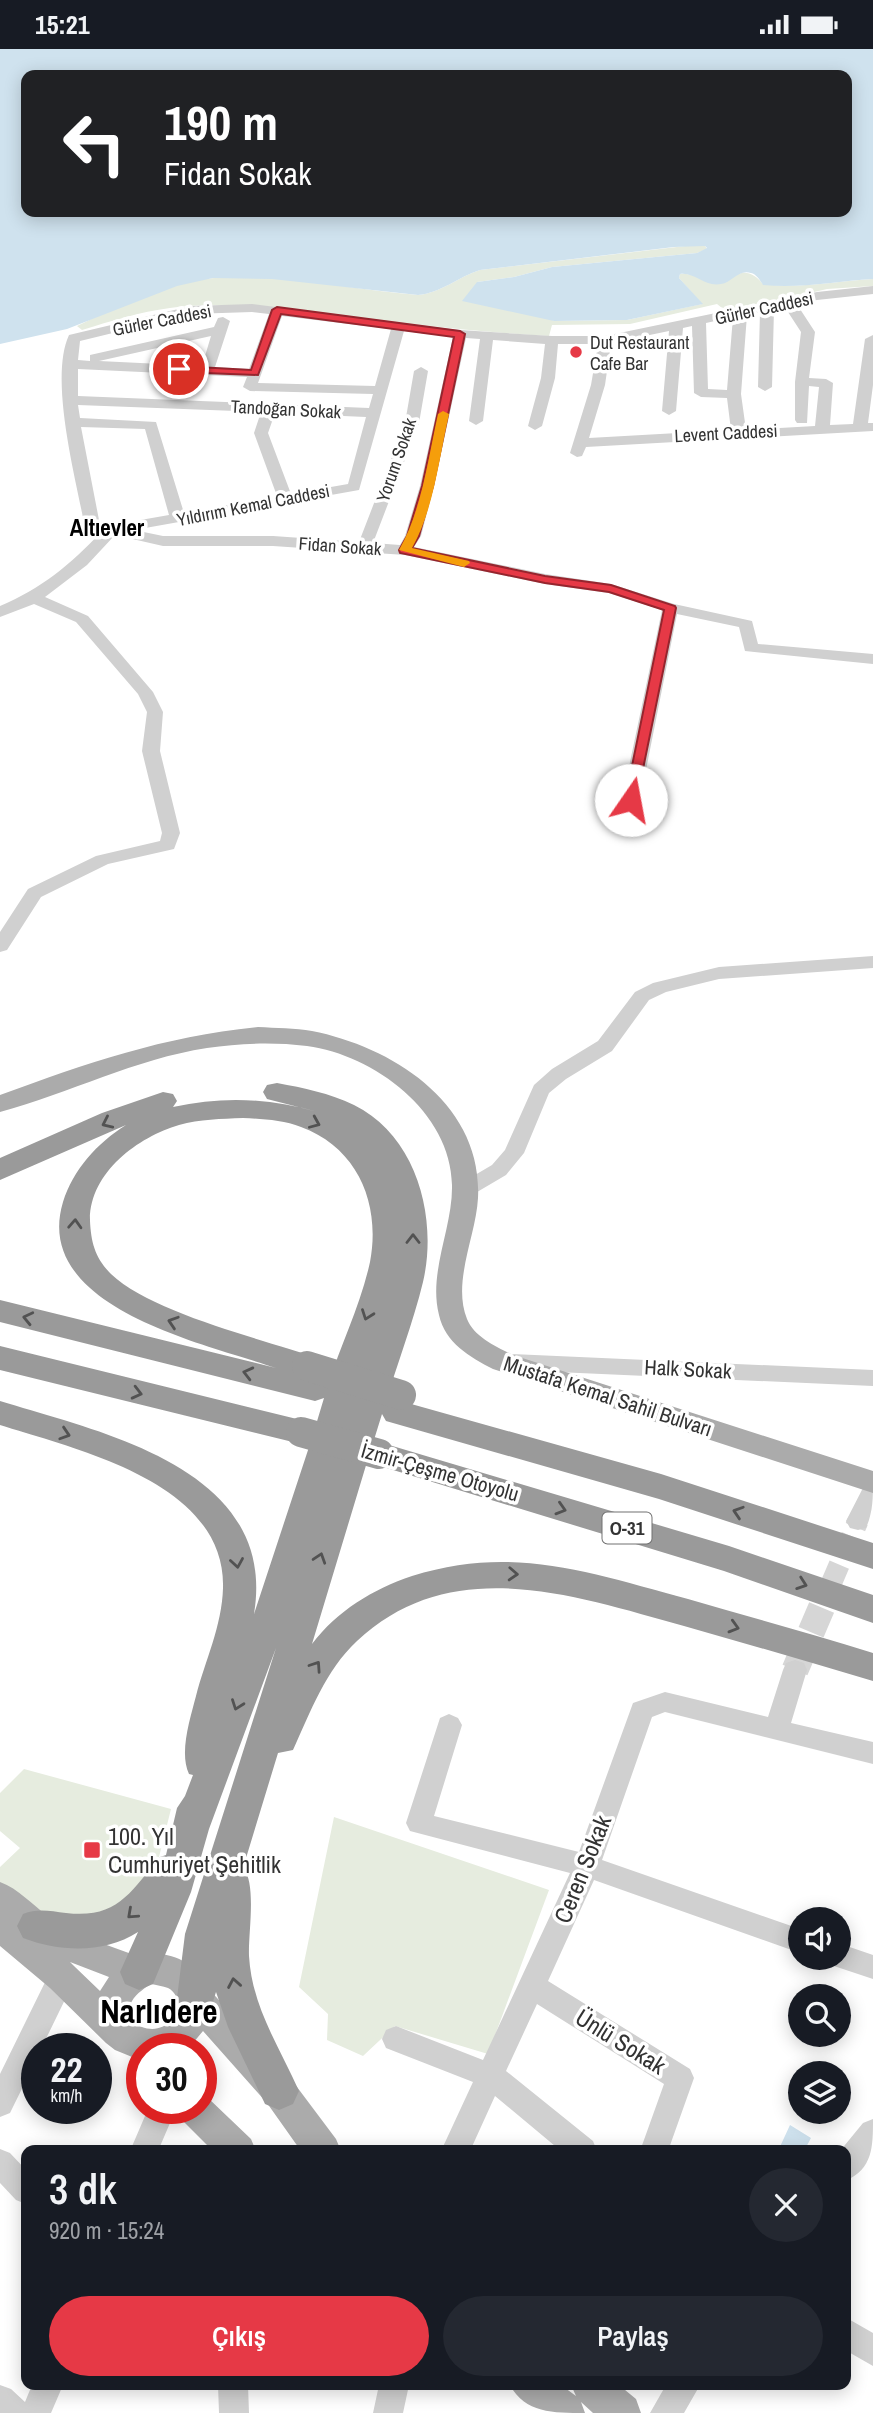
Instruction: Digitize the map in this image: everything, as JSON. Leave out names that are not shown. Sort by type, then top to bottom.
[{"type":"highway","points":[[0,1170],[149,1105],[209,1091],[249,1089],[321,1102],[358,1120],[384,1143],[399,1167],[411,1198],[413,1252],[408,1280],[204,1934],[195,1999]]},
{"type":"highway","points":[[139,1972],[289,1562],[352,1357],[373,1298],[386,1254],[388,1231],[380,1184],[370,1163],[353,1145],[326,1128],[294,1114],[225,1107],[186,1114],[150,1125],[124,1139],[108,1152],[88,1179],[77,1204],[73,1232],[85,1261],[102,1285],[124,1301],[154,1315],[311,1378]]},
{"type":"highway","name":"O-31","points":[[0,1311],[311,1378],[873,1556]]},
{"type":"highway","name":"İzmir-Çeşme Otoyolu","points":[[0,1358],[301,1432],[379,1454],[730,1559],[873,1609]]},
{"type":"highway","points":[[0,1413],[151,1465],[188,1489],[216,1513],[234,1544],[240,1585],[230,1645],[210,1709],[191,1834],[173,1868],[152,1894],[117,1927],[92,1932],[18,1926]]},
{"type":"highway","points":[[279,2091],[244,2019],[234,1987],[229,1948],[234,1837],[306,1681],[327,1650],[352,1624],[386,1600],[431,1582],[480,1573],[536,1576],[592,1587],[873,1667]]},
{"type":"main road","name":"Mustafa Kemal Sahil Bulvarı","points":[[0,1104],[114,1063],[184,1043],[240,1035],[295,1035],[353,1049],[393,1070],[431,1099],[456,1136],[465,1190],[449,1300],[450,1313],[460,1332],[471,1343],[503,1362],[873,1482]]},
{"type":"main road","points":[[0,1897],[18,1926],[62,1977],[126,2040]]},
{"type":"main road","points":[[18,1926],[139,1972],[164,1969],[175,1972],[192,1988],[195,1999],[196,2011],[191,2023],[180,2033]]},
{"type":"main road","points":[[126,2039],[114,2026],[112,2001],[118,1989],[139,1972]]},
{"type":"main road","points":[[195,1999],[279,2091],[319,2145]]},
{"type":"main road","points":[[210,2124],[232,2145]]},
{"type":"main road","points":[[536,2390],[566,2413]]},
{"type":"main road","points":[[596,2390],[622,2413]]},
{"type":"street","name":"Gürler Caddesi","points":[[69,364],[74,338],[191,310],[277,310],[398,328],[487,337],[605,340],[817,296],[873,290]]},
{"type":"street","points":[[765,387],[767,307]]},
{"type":"street","points":[[207,370],[226,308]]},
{"type":"street","points":[[243,407],[277,310]]},
{"type":"street","points":[[738,433],[734,394],[740,312]]},
{"type":"street","points":[[794,312],[799,315],[808,333],[802,382],[802,420]]},
{"type":"street","points":[[699,322],[701,393],[734,394]]},
{"type":"street","points":[[669,411],[676,327]]},
{"type":"street","points":[[374,413],[398,328]]},
{"type":"street","points":[[69,364],[221,330]]},
{"type":"street","points":[[405,550],[413,536],[427,486],[460,334]]},
{"type":"street","points":[[476,421],[487,337]]},
{"type":"street","points":[[867,427],[872,339]]},
{"type":"street","points":[[535,426],[548,378],[552,340]]},
{"type":"street","name":"Levent Caddesi","points":[[605,340],[598,385],[578,448],[738,433],[867,427]]},
{"type":"street","points":[[69,364],[207,370],[252,380],[380,390]]},
{"type":"street","points":[[0,612],[34,598],[82,562],[111,530],[92,523],[72,422],[69,364]]},
{"type":"street","name":"Yorum Sokak","points":[[364,548],[412,423],[421,371]]},
{"type":"street","points":[[802,382],[826,383],[822,429]]},
{"type":"street","name":"Tandoğan Sokak","points":[[71,400],[374,413]]},
{"type":"street","points":[[270,407],[261,433],[285,497]]},
{"type":"street","name":"Yıldırım Kemal Caddesi","points":[[111,530],[285,497],[354,487],[374,413]]},
{"type":"street","points":[[72,422],[151,425],[178,519]]},
{"type":"street","name":"Fidan Sokak","points":[[111,530],[163,541],[273,541],[405,550],[545,579],[611,589],[670,608],[746,624],[751,648],[873,659]]},
{"type":"street","points":[[0,946],[34,893],[102,860],[168,845],[170,833],[152,751],[155,712],[145,692],[82,619],[34,598]]},
{"type":"street","points":[[631,800],[670,608]]},
{"type":"street","points":[[465,1190],[499,1171],[514,1153],[541,1090],[559,1074],[605,1046],[642,996],[660,988],[719,973],[794,965],[873,963]]},
{"type":"street","name":"Halk Sokak","points":[[503,1362],[873,1378]]},
{"type":"street","points":[[858,1521],[873,1490]]},
{"type":"street","points":[[795,1670],[776,1730],[873,1753]]},
{"type":"street","name":"Ceren Sokak","points":[[458,2145],[587,1866],[642,1710],[665,1702],[776,1730]]},
{"type":"street","points":[[449,1725],[419,1823],[587,1866],[788,1937]]},
{"type":"street","points":[[851,1959],[873,1967]]},
{"type":"street","points":[[0,2104],[62,1977]]},
{"type":"street","name":"Ünlü Sokak","points":[[532,1986],[680,2078],[656,2145]]},
{"type":"street","points":[[396,2039],[491,2076],[576,2145]]},
{"type":"street","points":[[147,2145],[156,2124]]},
{"type":"street","points":[[851,2160],[873,2133]]},
{"type":"street","points":[[0,2163],[21,2185]]},
{"type":"street","points":[[851,2336],[873,2351]]},
{"type":"street","points":[[36,2413],[46,2390]]},
{"type":"street","points":[[233,2390],[234,2413]]},
{"type":"street","points":[[388,2413],[393,2390]]},
{"type":"street","points":[[665,2413],[681,2390]]},
{"type":"street","points":[[0,2400],[14,2413]]},
{"type":"shaded area","points":[[694,245],[705,246],[707,249],[697,253],[552,267],[514,277],[477,282],[554,321],[627,320],[702,304],[679,278],[680,274],[729,280],[738,274],[747,273],[763,284],[777,285],[873,279],[873,286],[827,289],[727,312],[717,304],[630,324],[552,325],[549,336],[465,330],[228,305],[170,308],[137,314],[82,330],[77,326],[127,303],[197,280],[265,278],[418,295],[434,291],[480,270]]},
{"type":"shaded area","points":[[24,1769],[171,1809],[154,1877],[107,1922],[43,1919],[0,1884],[0,1867],[20,1848],[0,1831],[0,1793]]},
{"type":"shaded area","points":[[334,1817],[549,1890],[488,2054],[395,2026],[363,2056],[327,2040],[328,2014],[299,1987]]},
{"type":"water","points":[[0,49],[873,49],[873,279],[777,286],[763,285],[755,275],[746,272],[725,283],[715,284],[680,274],[679,278],[703,304],[627,320],[554,321],[462,301],[477,282],[514,277],[552,267],[697,253],[707,248],[674,247],[480,270],[434,291],[418,295],[272,279],[213,278],[177,286],[67,329],[0,344]]},
{"type":"water","points":[[790,2125],[811,2138],[807,2145],[781,2145]]},
{"type":"tunnel","points":[[831,1584],[858,1521]]},
{"type":"tunnel","points":[[795,1670],[832,1583]]},
{"type":"slow traffic","points":[[443,414],[427,486],[413,536],[405,550],[464,563]]},
{"type":"place","name":"Dut Restaurant Cafe Bar","points":[[576,352]]},
{"type":"place","name":"100. Yıl Cumhuriyet Şehitlik","points":[[92,1850]]},
{"type":"district","name":"Altıevler","points":[[107,527]]},
{"type":"district","name":"Narlıdere","points":[[159,2011]]},
{"type":"route","points":[[179,369],[255,373],[277,310],[398,328],[460,334],[427,486],[413,536],[405,550],[481,567],[611,589],[670,608],[631,800]]}]
